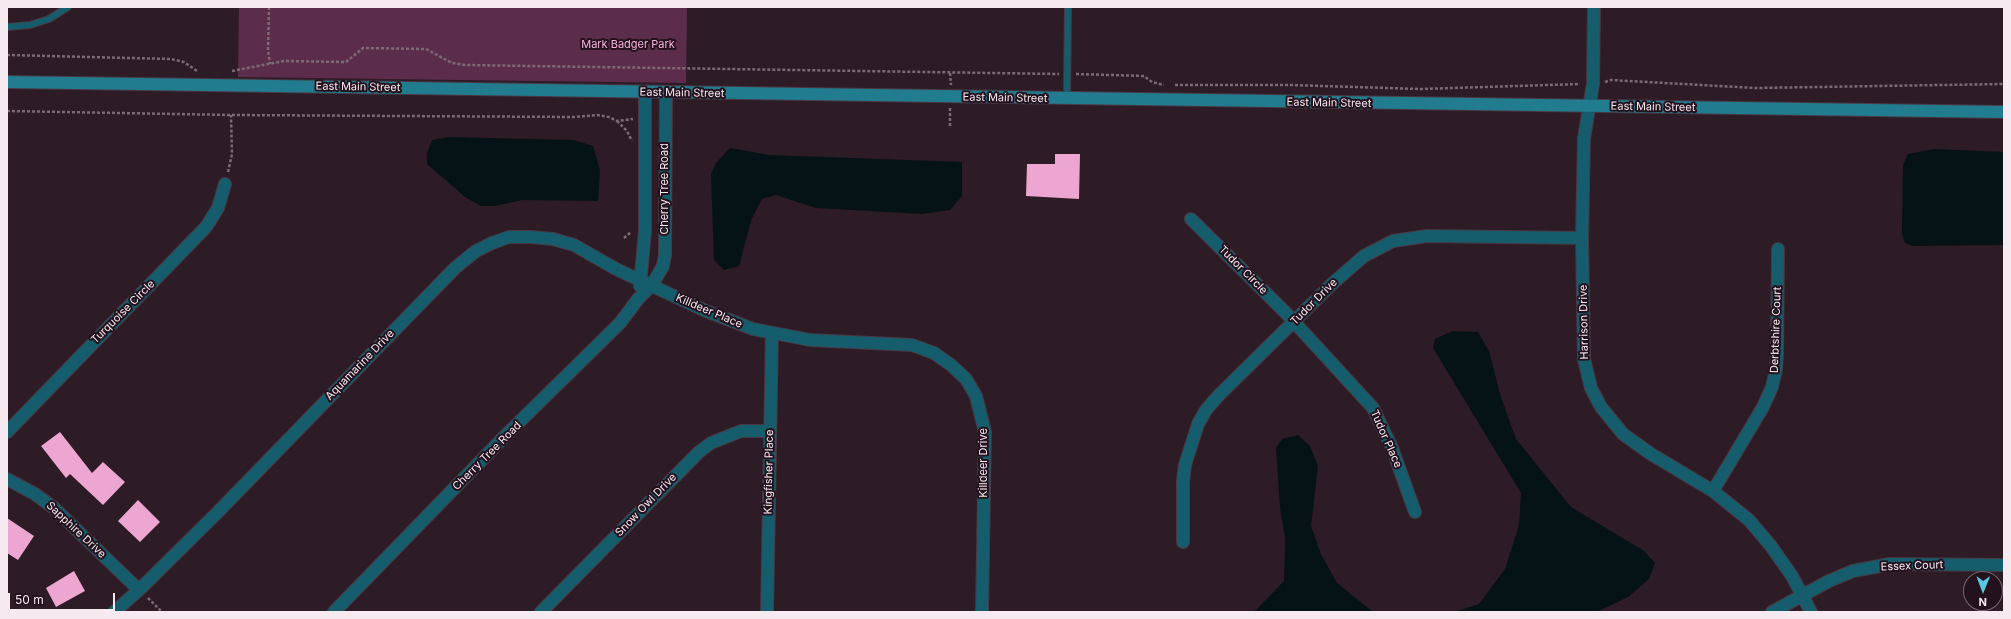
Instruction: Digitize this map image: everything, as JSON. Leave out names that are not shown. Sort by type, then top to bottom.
[{"type":"main road","name":"East Main Street","points":[[7,82],[645,93],[2004,112]]},
{"type":"street","name":"Harrison Drive","points":[[1594,7],[1593,84],[1588,106],[1584,138],[1582,238],[1584,359],[1591,388],[1601,407],[1623,434],[1651,454],[1713,491],[1749,520],[1771,546],[1811,612]]},
{"type":"street","name":"Cherry Tree Road","points":[[645,93],[645,231],[647,283]]},
{"type":"street","name":"Cherry Tree Road","points":[[334,612],[505,436],[620,323],[638,299],[647,283],[663,266],[665,255],[666,93]]},
{"type":"street","name":"Turquoise Circle","points":[[7,432],[206,227],[218,208],[226,184]]},
{"type":"street","name":"Tudor Circle","points":[[1191,219],[1294,322]]},
{"type":"street","name":"Tudor Drive","points":[[1183,542],[1183,481],[1188,448],[1198,424],[1219,395],[1333,283],[1364,256],[1393,241],[1428,236],[1582,238]]},
{"type":"street","name":"Aquamarine Drive","points":[[114,612],[139,590],[455,268],[476,251],[509,238],[553,239],[574,245],[647,283]]},
{"type":"street","name":"Derbtshire Court","points":[[1713,491],[1763,407],[1772,387],[1776,370],[1777,354],[1778,249]]},
{"type":"street","name":"Killdeer Place","points":[[647,283],[706,312],[753,329],[772,333]]},
{"type":"street","name":"Tudor Place","points":[[1294,322],[1373,408],[1392,448],[1415,512]]},
{"type":"street","name":"Kingfisher Place","points":[[767,612],[769,431],[772,333]]},
{"type":"street","name":"Killdeer Drive","points":[[772,333],[810,340],[912,345],[934,353],[951,365],[966,379],[976,396],[985,432],[982,612]]},
{"type":"street","name":"Snow Owl Drive","points":[[541,612],[699,452],[710,443],[741,431],[769,431]]},
{"type":"street","name":"Sapphire Drive","points":[[7,480],[35,494],[54,508],[139,590]]},
{"type":"street","name":"Essex Court","points":[[1772,612],[1828,581],[1853,571],[1890,564],[2004,565]]},
{"type":"lane","points":[[7,27],[30,24],[49,19],[68,7]]},
{"type":"lane","points":[[1067,99],[1068,7]]},
{"type":"path","points":[[269,7],[268,50],[270,64]]},
{"type":"path","points":[[229,72],[300,60],[346,62],[363,48],[426,49],[452,63],[465,65],[950,74],[1042,74]]},
{"type":"path","points":[[7,55],[171,59],[184,62],[199,73]]},
{"type":"path","points":[[950,74],[951,87]]},
{"type":"path","points":[[1084,74],[1144,76],[1152,82],[1163,85],[1283,85],[1420,89],[1579,84]]},
{"type":"path","points":[[1610,80],[1755,88],[2004,84]]},
{"type":"path","points":[[7,110],[231,115],[597,115],[609,117],[617,121],[645,120]]},
{"type":"path","points":[[950,113],[950,126]]},
{"type":"path","points":[[226,184],[232,154],[231,115]]},
{"type":"path","points":[[139,590],[162,612]]},
{"type":"green space","name":"Mark Badger Park","points":[[239,7],[687,7],[686,83],[238,77]]},
{"type":"shaded area","points":[[449,137],[574,140],[593,146],[600,170],[598,201],[522,200],[495,206],[481,206],[465,197],[427,164],[427,153],[432,140]]},
{"type":"shaded area","points":[[730,148],[769,155],[962,162],[962,196],[950,210],[922,214],[816,208],[776,195],[762,199],[752,218],[739,266],[724,270],[714,260],[711,174],[716,163]]},
{"type":"shaded area","points":[[1934,149],[2004,152],[2004,245],[1912,246],[1905,243],[1902,233],[1903,165],[1908,154]]},
{"type":"shaded area","points":[[1453,331],[1478,332],[1489,351],[1500,394],[1516,439],[1571,507],[1644,551],[1655,563],[1649,579],[1628,597],[1597,612],[1454,612],[1479,604],[1505,569],[1519,525],[1521,493],[1433,348],[1435,339]]},
{"type":"shaded area","points":[[1298,435],[1310,446],[1318,466],[1311,526],[1321,554],[1337,583],[1373,612],[1254,612],[1284,581],[1285,538],[1280,508],[1276,448],[1282,439]]},
{"type":"building","points":[[1055,154],[1080,154],[1079,199],[1026,196],[1027,164],[1055,164]]},
{"type":"building","points":[[60,432],[92,473],[103,462],[125,482],[103,505],[70,474],[66,478],[41,446]]},
{"type":"building","points":[[138,500],[160,522],[140,542],[118,521]]},
{"type":"building","points":[[7,518],[34,536],[18,560],[7,553]]},
{"type":"building","points":[[74,571],[85,591],[56,607],[46,588]]}]
